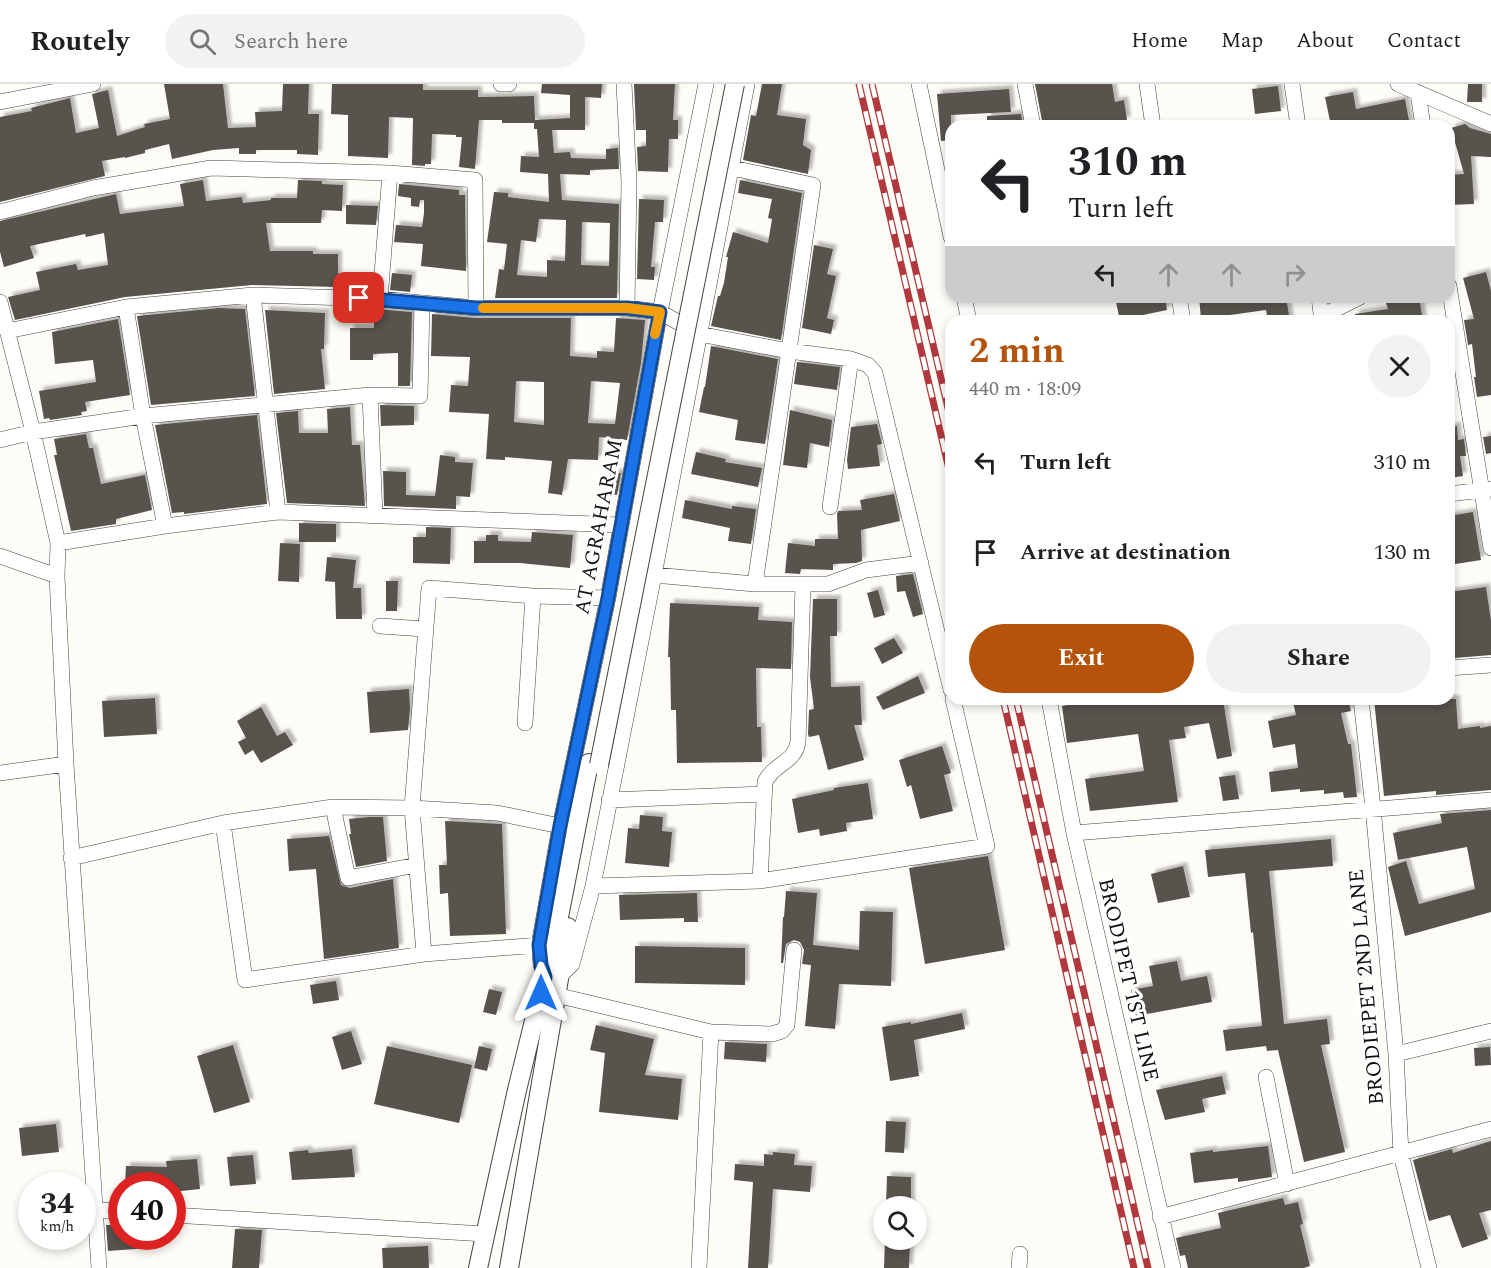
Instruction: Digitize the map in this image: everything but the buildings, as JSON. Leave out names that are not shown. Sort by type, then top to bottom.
[{"type":"street","points":[[501,84],[509,84]]},
{"type":"street","points":[[624,84],[629,182],[627,308]]},
{"type":"street","name":"AT AGRAHARAM","points":[[552,977],[541,965],[539,945],[560,826],[608,598],[660,312],[706,84]]},
{"type":"street","points":[[478,1268],[517,1090],[552,977],[725,84]]},
{"type":"street","points":[[594,764],[735,84]]},
{"type":"street","points":[[552,977],[572,964],[593,886],[747,84]]},
{"type":"street","points":[[919,84],[945,208]]},
{"type":"street","points":[[1025,84],[1032,120]]},
{"type":"street","points":[[1147,84],[1152,120]]},
{"type":"street","points":[[1293,84],[1297,120]]},
{"type":"street","points":[[1398,84],[1491,124]]},
{"type":"street","points":[[0,102],[87,85]]},
{"type":"street","points":[[1418,93],[1422,120]]},
{"type":"street","points":[[0,212],[93,188],[211,168],[390,172],[475,180],[476,308]]},
{"type":"street","points":[[732,168],[813,185],[755,584]]},
{"type":"street","points":[[380,299],[390,172]]},
{"type":"street","points":[[253,295],[279,512]]},
{"type":"street","points":[[7,331],[126,307],[253,295],[380,299],[476,308],[627,308],[660,312],[699,334],[789,351],[851,358],[868,365],[875,373],[945,664]]},
{"type":"street","points":[[0,302],[58,543],[57,576],[71,858],[93,1172]]},
{"type":"street","points":[[0,440],[33,432],[143,416],[370,395],[420,396],[422,303]]},
{"type":"street","points":[[1329,315],[1350,303]]},
{"type":"street","points":[[126,307],[143,416],[165,526]]},
{"type":"street","points":[[1455,319],[1486,489],[1491,548]]},
{"type":"street","points":[[830,507],[851,358]]},
{"type":"street","points":[[370,395],[375,516]]},
{"type":"street","points":[[1455,493],[1486,489]]},
{"type":"street","points":[[58,543],[165,526],[279,512],[621,525]]},
{"type":"street","points":[[0,556],[57,576]]},
{"type":"street","points":[[654,575],[755,584],[828,584],[867,570],[921,562]]},
{"type":"street","points":[[760,881],[765,782],[770,772],[797,751],[803,585]]},
{"type":"street","points":[[424,954],[412,808],[429,588],[533,596],[608,598]]},
{"type":"street","points":[[525,723],[533,596]]},
{"type":"street","points":[[380,626],[425,629]]},
{"type":"street","points":[[1455,668],[1491,665]]},
{"type":"street","points":[[593,886],[760,881],[987,846],[954,705]]},
{"type":"street","name":"BRODIPET 1ST LINE","points":[[1050,705],[1074,833],[1173,1268]]},
{"type":"street","name":"BRODIEPET 2ND LANE","points":[[1362,705],[1396,1054],[1401,1154],[1430,1268]]},
{"type":"street","points":[[0,773],[66,764]]},
{"type":"street","points":[[609,800],[764,794]]},
{"type":"street","points":[[1074,833],[1491,800]]},
{"type":"street","points":[[71,858],[223,823],[333,807],[412,808],[497,813],[560,826]]},
{"type":"street","points":[[333,807],[348,878],[417,865]]},
{"type":"street","points":[[223,823],[245,980],[424,954],[539,945]]},
{"type":"street","points":[[556,995],[711,1032],[772,1034],[782,1031],[787,1025],[794,950]]},
{"type":"street","points":[[509,1268],[556,995],[552,977]]},
{"type":"street","points":[[1396,1054],[1491,1031]]},
{"type":"street","points":[[699,1268],[711,1032]]},
{"type":"street","points":[[1266,1077],[1287,1184]]},
{"type":"street","points":[[1160,1217],[1491,1130]]},
{"type":"street","points":[[99,1268],[96,1210],[108,1210]]},
{"type":"street","points":[[186,1216],[485,1234]]},
{"type":"railway","points":[[859,84],[945,452]]},
{"type":"railway","points":[[872,84],[945,395]]},
{"type":"railway","points":[[1004,705],[1134,1268]]},
{"type":"railway","points":[[1017,705],[1148,1268]]},
{"type":"slow traffic","points":[[483,308],[627,308],[660,312],[655,334]]},
{"type":"route","points":[[359,298],[476,308],[627,308],[660,312],[608,598],[560,826],[539,945],[545,977],[541,993]]}]
